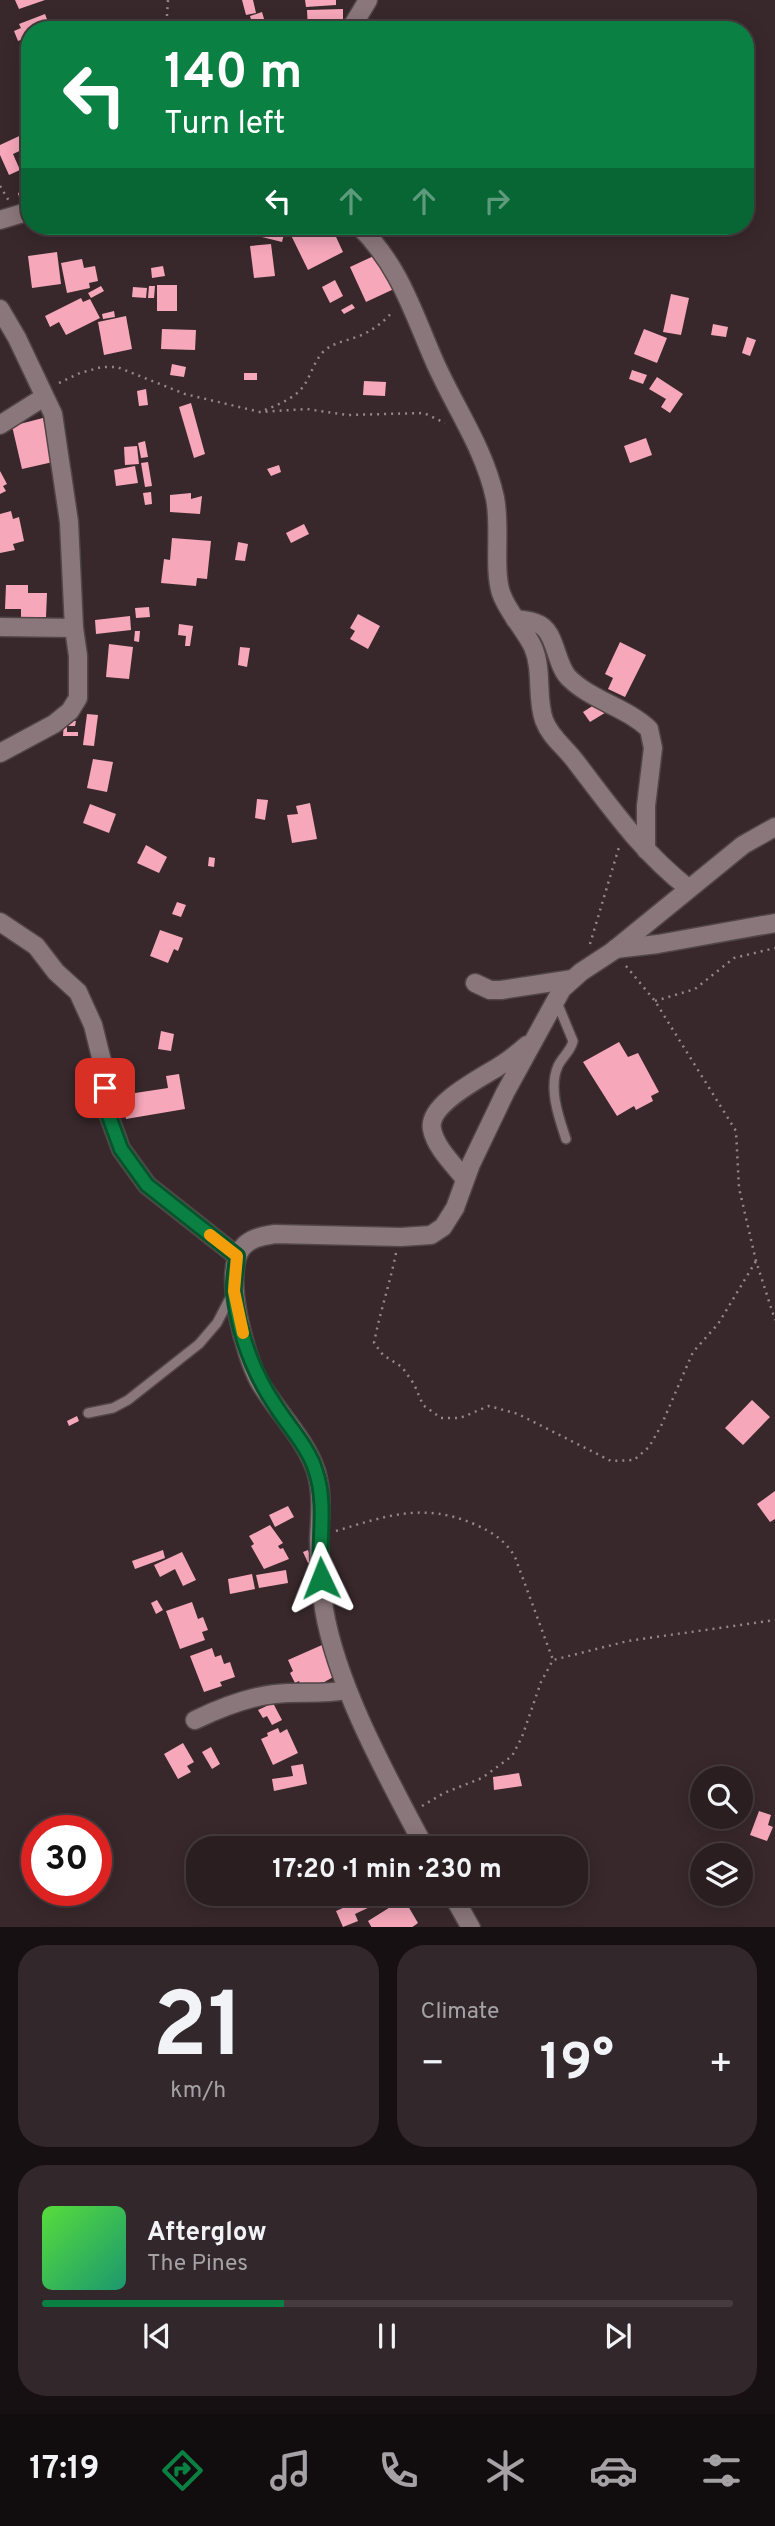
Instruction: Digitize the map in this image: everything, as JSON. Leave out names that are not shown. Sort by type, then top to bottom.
[{"type":"street","points":[[355,21],[368,0]]},
{"type":"street","points":[[0,220],[21,214]]},
{"type":"street","points":[[368,235],[400,279],[448,394],[471,430],[495,498],[500,590],[533,649],[538,666],[543,719],[624,827],[688,888]]},
{"type":"street","points":[[0,309],[17,338],[53,414],[57,429],[69,522],[74,628],[78,656],[78,698],[70,711],[54,724],[0,753]]},
{"type":"street","points":[[0,425],[43,393]]},
{"type":"street","points":[[515,619],[538,623],[547,631],[561,669],[575,684],[625,710],[649,729],[653,748],[646,806],[646,850]]},
{"type":"street","points":[[0,626],[74,628]]},
{"type":"street","points":[[419,1836],[347,1690],[325,1613],[320,1536],[322,1499],[316,1471],[308,1452],[259,1380],[247,1350],[234,1291],[237,1256],[250,1240],[275,1234],[401,1237],[431,1235],[443,1227],[455,1208],[465,1179],[505,1093],[556,999],[577,975],[614,950],[743,845],[775,827]]},
{"type":"street","points":[[0,922],[36,946],[56,972],[78,992],[93,1025],[104,1069],[106,1108],[121,1149],[147,1185],[237,1256]]},
{"type":"street","points":[[614,950],[775,923]]},
{"type":"street","points":[[475,983],[490,990],[501,990],[577,975]]},
{"type":"street","points":[[465,1179],[433,1134],[432,1119],[452,1097],[511,1058],[535,1038]]},
{"type":"street","points":[[195,1720],[219,1708],[253,1698],[347,1690]]},
{"type":"street","points":[[459,1906],[471,1927]]},
{"type":"lane","points":[[556,999],[573,1039],[572,1047],[558,1066],[555,1077],[556,1104],[566,1139]]},
{"type":"lane","points":[[88,1413],[113,1409],[128,1400],[199,1344],[217,1323],[234,1291]]},
{"type":"path","points":[[167,21],[168,0]]},
{"type":"path","points":[[260,412],[288,400],[302,388],[313,364],[326,350],[382,323],[407,295]]},
{"type":"path","points":[[43,393],[80,373],[102,367],[117,367],[185,394],[260,412],[307,409],[347,415],[424,413],[447,424],[471,430]]},
{"type":"path","points":[[577,975],[624,827]]},
{"type":"path","points":[[655,1001],[695,989],[734,958],[775,948]]},
{"type":"path","points":[[614,950],[655,1001],[736,1131],[739,1188],[756,1261],[775,1320]]},
{"type":"path","points":[[401,1237],[374,1343],[383,1355],[402,1367],[414,1384],[423,1405],[441,1418],[460,1418],[489,1406],[518,1414],[611,1461],[634,1460],[649,1447],[693,1352],[718,1324],[756,1261]]},
{"type":"path","points":[[320,1536],[385,1516],[416,1512],[452,1514],[488,1530],[506,1542],[515,1558],[553,1660]]},
{"type":"path","points":[[407,1814],[444,1793],[482,1778],[512,1756],[523,1737],[530,1709],[553,1660],[628,1641],[775,1620]]},
{"type":"building","points":[[15,0],[45,0],[19,9]]},
{"type":"building","points":[[242,0],[253,0],[256,13],[246,15]]},
{"type":"building","points":[[305,0],[336,0],[336,5],[306,7]]},
{"type":"building","points":[[343,9],[343,21],[308,21],[307,10]]},
{"type":"building","points":[[262,12],[265,21],[251,21],[250,16]]},
{"type":"building","points":[[45,14],[48,21],[27,21]]},
{"type":"building","points":[[21,28],[21,40],[18,41],[14,31]]},
{"type":"building","points":[[21,135],[21,150],[13,154],[20,170],[9,175],[0,155],[0,145]]},
{"type":"building","points":[[254,235],[284,235],[282,242]]},
{"type":"building","points":[[291,235],[335,235],[343,252],[308,270]]},
{"type":"building","points":[[271,244],[275,276],[254,278],[250,246]]},
{"type":"building","points":[[57,252],[61,284],[32,288],[28,256]]},
{"type":"building","points":[[378,254],[394,289],[366,302],[350,267]]},
{"type":"building","points":[[82,259],[84,268],[95,266],[98,281],[89,283],[90,288],[67,293],[61,263]]},
{"type":"building","points":[[163,266],[165,276],[152,278],[151,268]]},
{"type":"building","points":[[335,280],[343,296],[330,303],[322,287]]},
{"type":"building","points":[[157,285],[177,285],[177,311],[157,311]]},
{"type":"building","points":[[101,286],[104,291],[91,298],[88,293]]},
{"type":"building","points":[[149,286],[155,286],[154,298],[148,298]]},
{"type":"building","points":[[133,287],[147,288],[146,298],[132,297]]},
{"type":"building","points":[[671,294],[689,298],[681,335],[663,332]]},
{"type":"building","points":[[81,298],[83,302],[90,299],[100,318],[66,335],[59,322],[50,327],[45,316]]},
{"type":"building","points":[[352,304],[355,308],[344,314],[341,310]]},
{"type":"building","points":[[114,311],[115,317],[103,319],[102,314]]},
{"type":"building","points":[[126,316],[132,349],[104,355],[98,322]]},
{"type":"building","points":[[713,324],[728,327],[726,337],[711,335]]},
{"type":"building","points":[[162,329],[196,330],[195,350],[161,349]]},
{"type":"building","points":[[644,329],[667,338],[657,363],[634,354]]},
{"type":"building","points":[[747,337],[756,340],[750,356],[742,353]]},
{"type":"building","points":[[172,364],[186,367],[184,377],[170,375]]},
{"type":"building","points":[[632,370],[647,375],[643,384],[629,379]]},
{"type":"building","points":[[244,373],[257,373],[257,380],[244,380]]},
{"type":"building","points":[[657,377],[683,394],[670,413],[661,407],[666,399],[649,389]]},
{"type":"building","points":[[364,381],[386,382],[385,396],[363,395]]},
{"type":"building","points":[[146,389],[148,405],[139,406],[137,391]]},
{"type":"building","points":[[191,403],[205,454],[194,458],[179,407]]},
{"type":"building","points":[[43,418],[53,462],[22,469],[12,426]]},
{"type":"building","points":[[646,438],[652,455],[630,463],[624,446]]},
{"type":"building","points":[[145,441],[148,457],[141,458],[138,443]]},
{"type":"building","points":[[137,446],[139,464],[125,465],[124,447]]},
{"type":"building","points":[[148,462],[152,486],[145,487],[141,463]]},
{"type":"building","points":[[279,465],[281,472],[271,476],[267,469]]},
{"type":"building","points":[[135,466],[138,483],[116,486],[114,470]]},
{"type":"building","points":[[0,471],[7,484],[3,486],[6,491],[0,494]]},
{"type":"building","points":[[151,492],[152,504],[145,505],[143,493]]},
{"type":"building","points":[[191,493],[191,499],[202,496],[200,514],[170,512],[170,495]]},
{"type":"building","points":[[11,511],[13,519],[19,517],[24,541],[13,544],[15,550],[0,553],[0,514]]},
{"type":"building","points":[[304,524],[309,534],[291,543],[286,533]]},
{"type":"building","points":[[172,538],[211,541],[207,579],[197,578],[196,586],[161,583],[164,559],[170,560]]},
{"type":"building","points":[[238,542],[248,544],[245,561],[235,560]]},
{"type":"building","points":[[6,585],[28,585],[28,593],[47,593],[46,617],[21,617],[21,609],[5,609]]},
{"type":"building","points":[[149,607],[150,617],[136,618],[135,608]]},
{"type":"building","points":[[358,614],[380,626],[368,649],[350,639],[355,631],[350,628]]},
{"type":"building","points":[[130,616],[131,630],[96,634],[95,620]]},
{"type":"building","points":[[179,624],[193,626],[190,646],[185,646],[186,636],[178,635]]},
{"type":"building","points":[[135,631],[140,631],[139,642],[134,641]]},
{"type":"building","points":[[620,642],[646,655],[625,697],[608,689],[613,678],[605,674]]},
{"type":"building","points":[[109,644],[133,647],[129,679],[106,677]]},
{"type":"building","points":[[240,647],[250,648],[247,667],[238,665]]},
{"type":"building","points":[[602,700],[608,711],[590,722],[583,712]]},
{"type":"building","points":[[87,714],[98,715],[94,746],[83,745]]},
{"type":"building","points":[[64,721],[76,721],[75,726],[67,726],[67,732],[78,732],[78,736],[63,736]]},
{"type":"building","points":[[93,759],[113,762],[107,792],[87,788]]},
{"type":"building","points":[[257,799],[268,800],[265,820],[255,818]]},
{"type":"building","points":[[310,803],[317,839],[292,843],[287,815],[298,814],[296,806]]},
{"type":"building","points":[[90,804],[116,814],[109,833],[83,823]]},
{"type":"building","points":[[146,845],[167,857],[159,873],[137,863]]},
{"type":"building","points":[[209,857],[215,858],[214,867],[208,866]]},
{"type":"building","points":[[177,902],[186,905],[181,917],[172,914]]},
{"type":"building","points":[[160,930],[183,938],[178,951],[174,949],[168,963],[150,956]]},
{"type":"building","points":[[161,1031],[174,1034],[171,1051],[158,1049]]},
{"type":"building","points":[[619,1042],[628,1057],[638,1053],[659,1092],[651,1096],[653,1101],[636,1110],[634,1106],[617,1116],[583,1062]]},
{"type":"building","points":[[179,1074],[185,1109],[126,1119],[122,1095],[168,1088],[166,1076]]},
{"type":"building","points":[[752,1400],[770,1417],[743,1445],[725,1428]]},
{"type":"building","points":[[77,1416],[79,1421],[69,1426],[67,1421]]},
{"type":"building","points":[[775,1491],[775,1519],[770,1522],[757,1504]]},
{"type":"building","points":[[288,1506],[294,1517],[275,1527],[269,1515]]},
{"type":"building","points":[[270,1525],[283,1543],[278,1546],[283,1548],[289,1559],[264,1569],[251,1546],[254,1544],[249,1536]]},
{"type":"building","points":[[163,1550],[165,1558],[135,1569],[132,1561]]},
{"type":"building","points":[[308,1550],[312,1561],[308,1563],[303,1552]]},
{"type":"building","points":[[182,1552],[196,1580],[183,1586],[175,1569],[160,1577],[154,1565]]},
{"type":"building","points":[[286,1570],[288,1583],[259,1588],[256,1575]]},
{"type":"building","points":[[252,1574],[255,1589],[230,1594],[228,1579]]},
{"type":"building","points":[[157,1600],[163,1610],[156,1614],[151,1603]]},
{"type":"building","points":[[192,1602],[198,1619],[203,1617],[208,1630],[202,1632],[205,1640],[180,1649],[166,1611]]},
{"type":"building","points":[[322,1645],[335,1676],[312,1689],[302,1688],[299,1681],[295,1683],[290,1673],[293,1671],[288,1660]]},
{"type":"building","points":[[212,1648],[215,1657],[221,1655],[224,1664],[230,1662],[235,1677],[220,1682],[222,1686],[204,1692],[190,1656]]},
{"type":"building","points":[[273,1703],[282,1720],[272,1725],[267,1716],[263,1718],[258,1710]]},
{"type":"building","points":[[278,1728],[280,1733],[287,1729],[298,1753],[273,1765],[261,1739]]},
{"type":"building","points":[[183,1743],[194,1762],[187,1766],[191,1772],[178,1779],[164,1754]]},
{"type":"building","points":[[211,1747],[220,1764],[212,1769],[202,1752]]},
{"type":"building","points":[[303,1764],[307,1784],[274,1791],[272,1779],[293,1776],[291,1766]]},
{"type":"building","points":[[519,1773],[522,1786],[494,1790],[493,1777]]},
{"type":"building","points":[[759,1811],[771,1815],[768,1825],[773,1827],[767,1841],[750,1835]]},
{"type":"building","points":[[347,1906],[372,1906],[355,1914],[358,1921],[343,1927],[336,1911]]},
{"type":"building","points":[[392,1906],[408,1906],[418,1923],[412,1927],[371,1927],[368,1921]]},
{"type":"slow traffic","points":[[210,1235],[237,1256],[234,1291],[243,1333]]},
{"type":"route","points":[[105,1088],[106,1108],[121,1149],[147,1185],[237,1256],[234,1291],[247,1350],[259,1380],[308,1452],[316,1471],[322,1499],[319,1559],[321,1578]]}]
